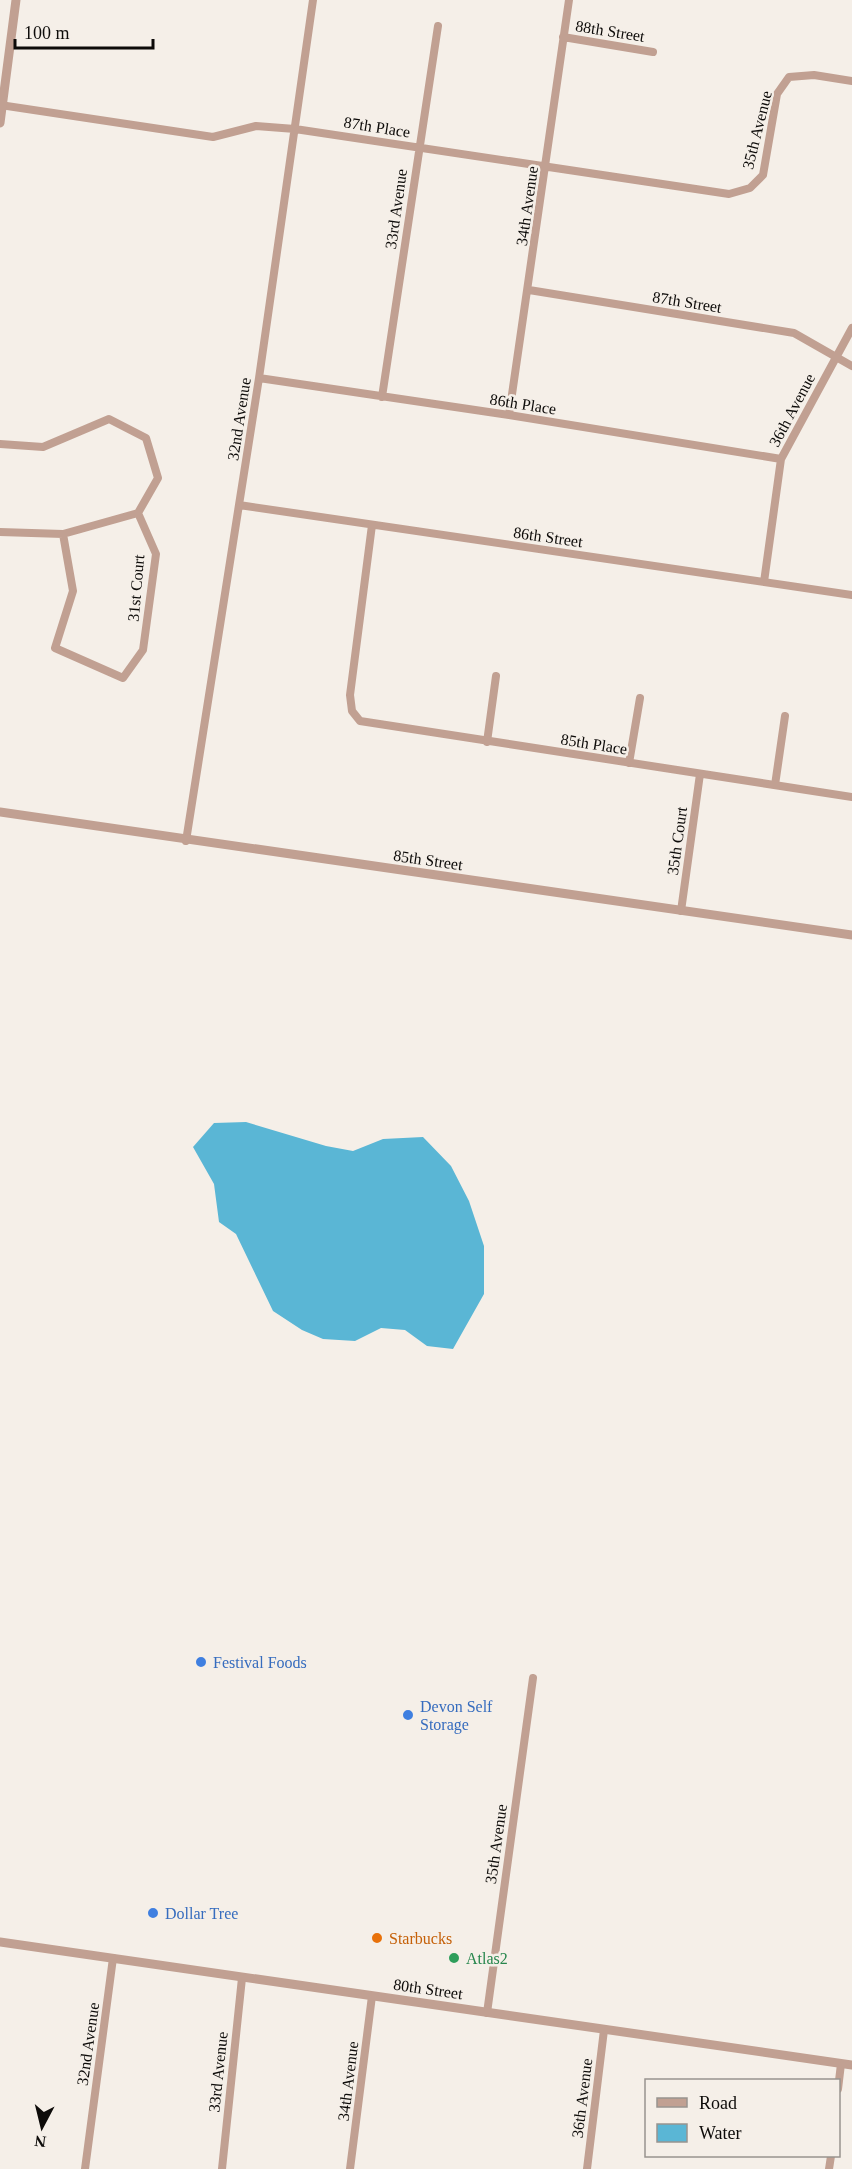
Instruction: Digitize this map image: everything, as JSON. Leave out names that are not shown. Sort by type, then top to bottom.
[{"type":"street","points":[[0,123],[16,0]]},
{"type":"street","name":"32nd Avenue","points":[[186,841],[259,378],[313,0]]},
{"type":"street","name":"34th Avenue","points":[[509,415],[529,290],[569,0]]},
{"type":"street","name":"33rd Avenue","points":[[382,397],[438,26]]},
{"type":"street","name":"88th Street","points":[[563,37],[652,52]]},
{"type":"street","name":"35th Avenue","points":[[750,188],[763,175],[777,94],[789,76],[814,75],[852,81]]},
{"type":"street","name":"87th Place","points":[[1,106],[213,137],[256,126],[295,129],[729,194],[750,188]]},
{"type":"street","name":"87th Street","points":[[529,290],[794,333],[852,366]]},
{"type":"street","name":"36th Avenue","points":[[764,582],[781,459],[852,328]]},
{"type":"street","name":"86th Place","points":[[259,378],[781,459]]},
{"type":"street","points":[[0,444],[43,447],[109,419],[146,438],[158,478],[138,513],[63,534],[0,532]]},
{"type":"street","name":"86th Street","points":[[239,506],[852,595]]},
{"type":"street","name":"31st Court","points":[[63,534],[72,591],[55,648],[123,678],[144,650],[156,554],[138,513]]},
{"type":"street","name":"85th Place","points":[[372,525],[350,695],[352,711],[360,721],[852,797]]},
{"type":"street","points":[[487,742],[496,675]]},
{"type":"street","points":[[629,763],[640,698]]},
{"type":"street","points":[[775,785],[785,716]]},
{"type":"street","name":"35th Court","points":[[681,911],[700,774]]},
{"type":"street","name":"85th Street","points":[[0,812],[186,841],[852,935]]},
{"type":"street","name":"35th Avenue","points":[[487,2013],[532,1678]]},
{"type":"street","name":"80th Street","points":[[0,1942],[852,2066]]},
{"type":"street","name":"32nd Avenue","points":[[85,2169],[113,1958]]},
{"type":"street","name":"33rd Avenue","points":[[222,2169],[242,1978]]},
{"type":"street","name":"34th Avenue","points":[[350,2169],[372,1996]]},
{"type":"street","name":"36th Avenue","points":[[587,2169],[604,2030]]},
{"type":"street","points":[[840,2079],[842,2064]]},
{"type":"water","points":[[246,1122],[326,1146],[353,1151],[383,1139],[423,1137],[451,1166],[469,1201],[484,1246],[484,1294],[453,1349],[427,1346],[405,1330],[381,1328],[355,1341],[323,1339],[302,1330],[273,1311],[236,1234],[219,1222],[214,1184],[193,1147],[214,1123]]},
{"type":"place","name":"Festival Foods","points":[[201,1662]]},
{"type":"place","name":"Devon Self Storage","points":[[408,1715]]},
{"type":"place","name":"Dollar Tree","points":[[153,1913]]},
{"type":"place","name":"Starbucks","points":[[377,1938]]},
{"type":"place","name":"Atlas2","points":[[454,1958]]}]
